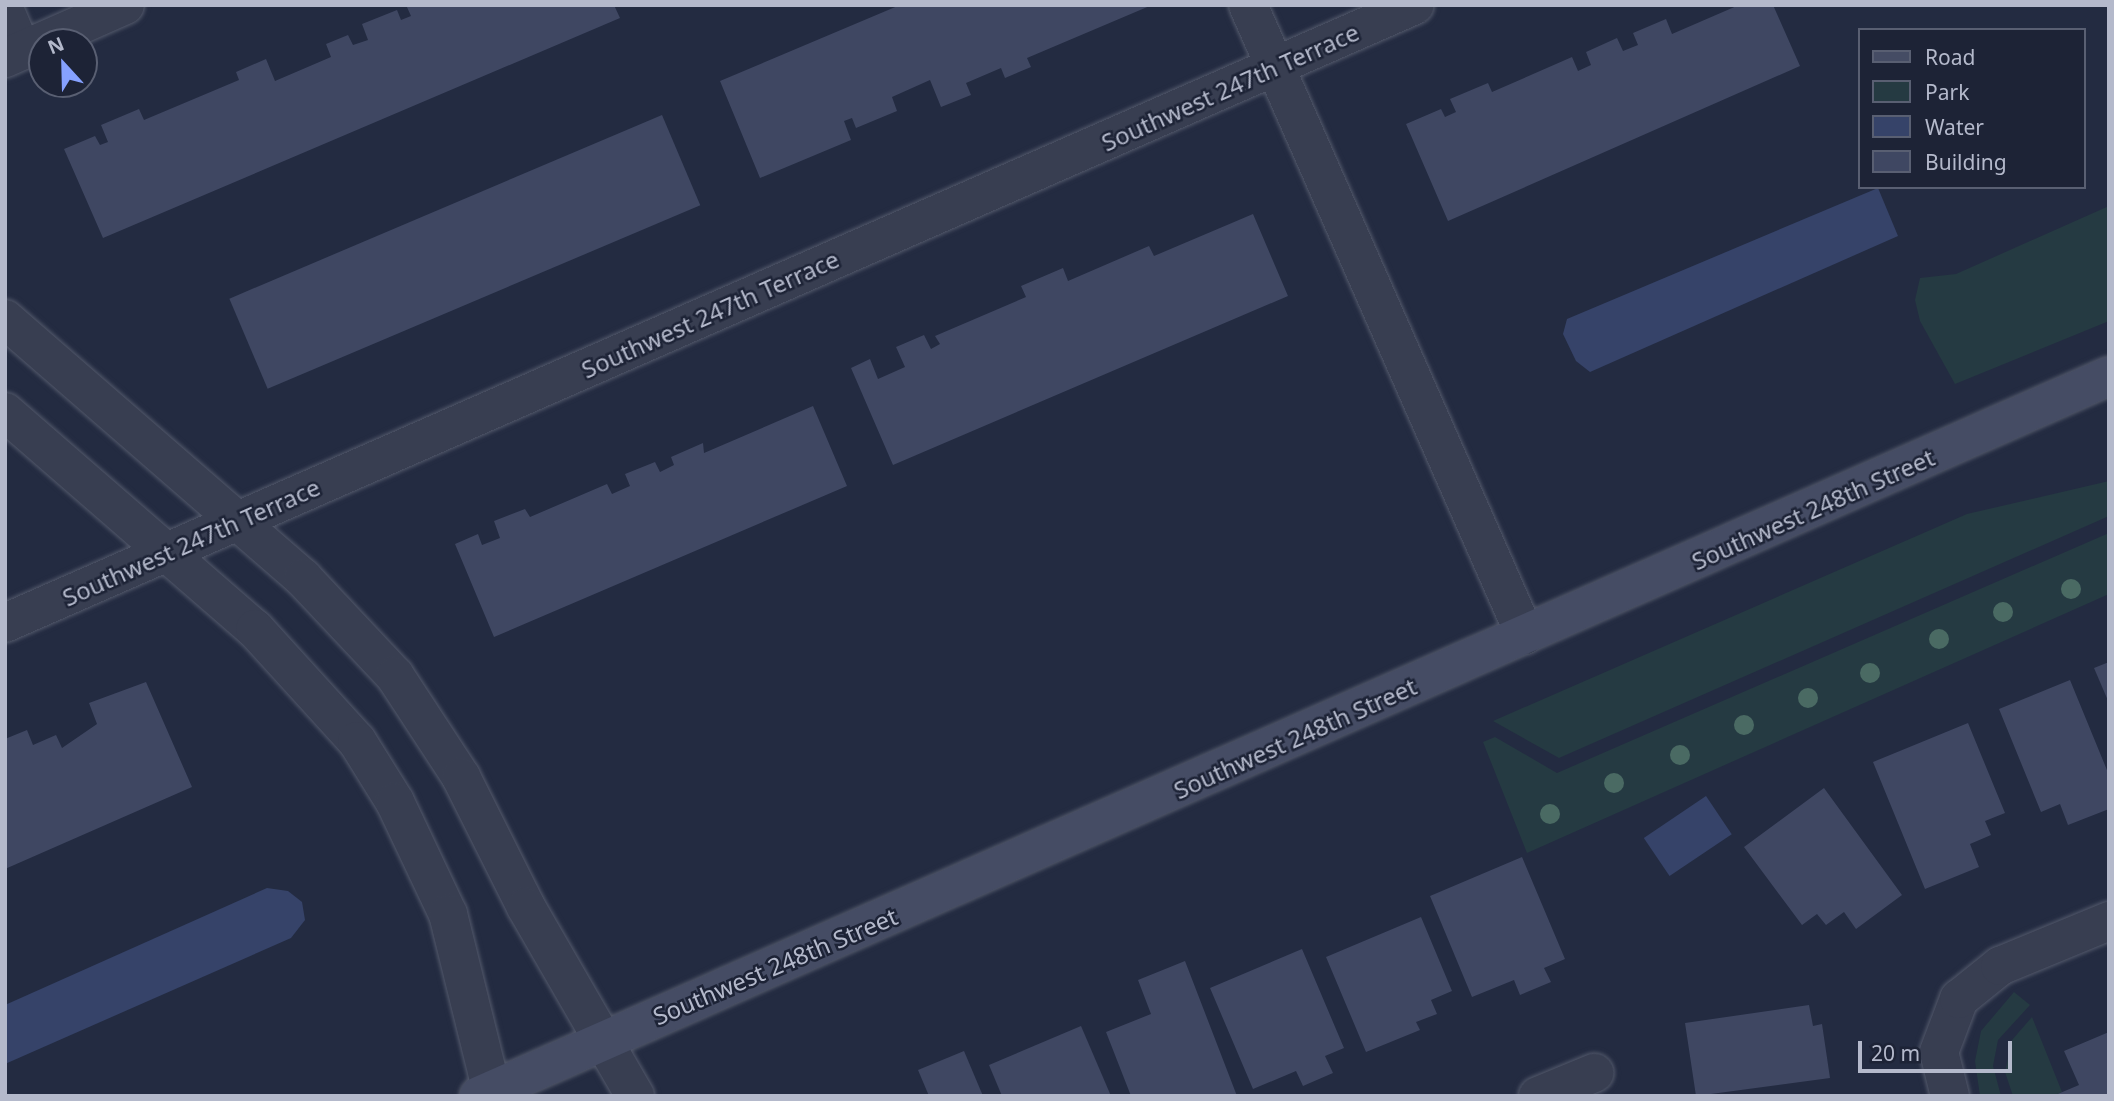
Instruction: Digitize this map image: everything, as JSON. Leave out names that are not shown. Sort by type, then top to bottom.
[{"type":"street","points":[[5,11],[14,54],[125,5]]},
{"type":"street","points":[[1248,5],[1525,635]]},
{"type":"street","name":"Southwest 247th Terrace","points":[[5,623],[240,523],[1415,5]]},
{"type":"street","points":[[5,319],[336,609],[411,697],[461,776],[603,1042],[635,1096]]},
{"type":"street","name":"Southwest 248th Street","points":[[488,1094],[2109,376]]},
{"type":"street","points":[[5,412],[171,552],[315,690],[395,802],[448,914],[488,1094]]},
{"type":"street","points":[[1950,1096],[1939,1052],[1945,1027],[1959,999],[1986,974],[2109,922]]},
{"type":"street","points":[[1538,1096],[1594,1073]]},
{"type":"green space","points":[[2109,206],[2109,321],[1955,384],[1920,321],[1915,300],[1920,278],[1956,274]]},
{"type":"green space","points":[[2109,481],[2109,516],[1559,758],[1493,721],[1967,514]]},
{"type":"green space","points":[[2109,533],[2109,594],[1527,853],[1483,742],[1495,737],[1557,773]]},
{"type":"green space","points":[[2014,992],[2030,1005],[1998,1040],[1993,1066],[2001,1096],[1980,1096],[1975,1061],[1981,1031]]},
{"type":"green space","points":[[2032,1017],[2062,1092],[2053,1096],[2013,1096],[2005,1072],[2012,1040]]},
{"type":"water","points":[[1876,189],[1878,189],[1898,236],[1590,372],[1576,361],[1563,334],[1567,319]]},
{"type":"water","points":[[1706,796],[1732,834],[1670,876],[1644,838]]},
{"type":"water","points":[[267,888],[288,891],[302,902],[305,920],[291,938],[5,1064],[5,1005]]},
{"type":"building","points":[[406,5],[614,5],[620,18],[103,238],[64,149],[95,136],[100,145],[108,142],[101,125],[139,109],[144,120],[239,80],[236,72],[266,59],[275,81],[331,57],[326,44],[348,35],[353,45],[368,40],[362,24],[397,10],[401,20],[411,16]]},
{"type":"building","points":[[900,5],[1152,5],[1027,58],[1031,67],[1005,78],[1001,68],[966,83],[971,95],[941,107],[930,80],[892,97],[897,111],[856,128],[852,118],[844,121],[851,140],[760,178],[720,81]]},
{"type":"building","points":[[1739,5],[1773,5],[1800,66],[1448,221],[1406,124],[1441,109],[1445,117],[1456,112],[1450,99],[1488,83],[1492,92],[1572,57],[1578,71],[1591,65],[1586,52],[1617,38],[1623,51],[1638,45],[1633,33],[1666,19],[1672,34]]},
{"type":"building","points":[[662,115],[700,205],[268,389],[229,299]]},
{"type":"building","points":[[1253,214],[1288,296],[893,465],[851,368],[870,359],[878,379],[905,367],[896,347],[924,335],[931,349],[940,344],[935,336],[1026,297],[1021,286],[1063,268],[1068,281],[1149,246],[1154,256]]},
{"type":"building","points":[[813,406],[847,486],[494,637],[455,544],[478,534],[482,545],[500,538],[494,521],[525,509],[530,517],[607,484],[612,494],[630,486],[625,474],[655,462],[660,472],[674,465],[671,457],[703,443],[704,453]]},
{"type":"building","points":[[2109,662],[2109,703],[2094,668]]},
{"type":"building","points":[[2070,680],[2109,775],[2109,809],[2068,825],[2060,804],[2041,812],[1999,709]]},
{"type":"building","points":[[146,682],[192,787],[5,869],[5,739],[27,730],[33,745],[56,735],[62,748],[97,724],[89,703]]},
{"type":"building","points":[[1968,723],[2005,813],[1985,821],[1991,835],[1970,844],[1979,867],[1925,889],[1873,762]]},
{"type":"building","points":[[1824,788],[1902,895],[1856,929],[1844,912],[1826,925],[1817,914],[1802,925],[1744,847]]},
{"type":"building","points":[[1522,857],[1565,959],[1544,968],[1551,982],[1520,995],[1514,980],[1472,997],[1430,896]]},
{"type":"building","points":[[1421,917],[1452,991],[1431,1000],[1437,1014],[1416,1022],[1420,1030],[1366,1052],[1326,957]]},
{"type":"building","points":[[1302,949],[1344,1048],[1325,1056],[1333,1073],[1303,1086],[1296,1071],[1253,1089],[1210,988]]},
{"type":"building","points":[[1185,961],[1237,1096],[1131,1096],[1106,1032],[1151,1014],[1138,980]]},
{"type":"building","points":[[1809,1005],[1813,1026],[1822,1024],[1830,1078],[1696,1096],[1685,1023]]},
{"type":"building","points":[[1081,1026],[1111,1096],[1002,1096],[989,1065]]},
{"type":"building","points":[[2109,1032],[2109,1096],[2053,1096],[2079,1085],[2064,1051]]},
{"type":"building","points":[[964,1051],[983,1096],[929,1096],[918,1070]]}]
